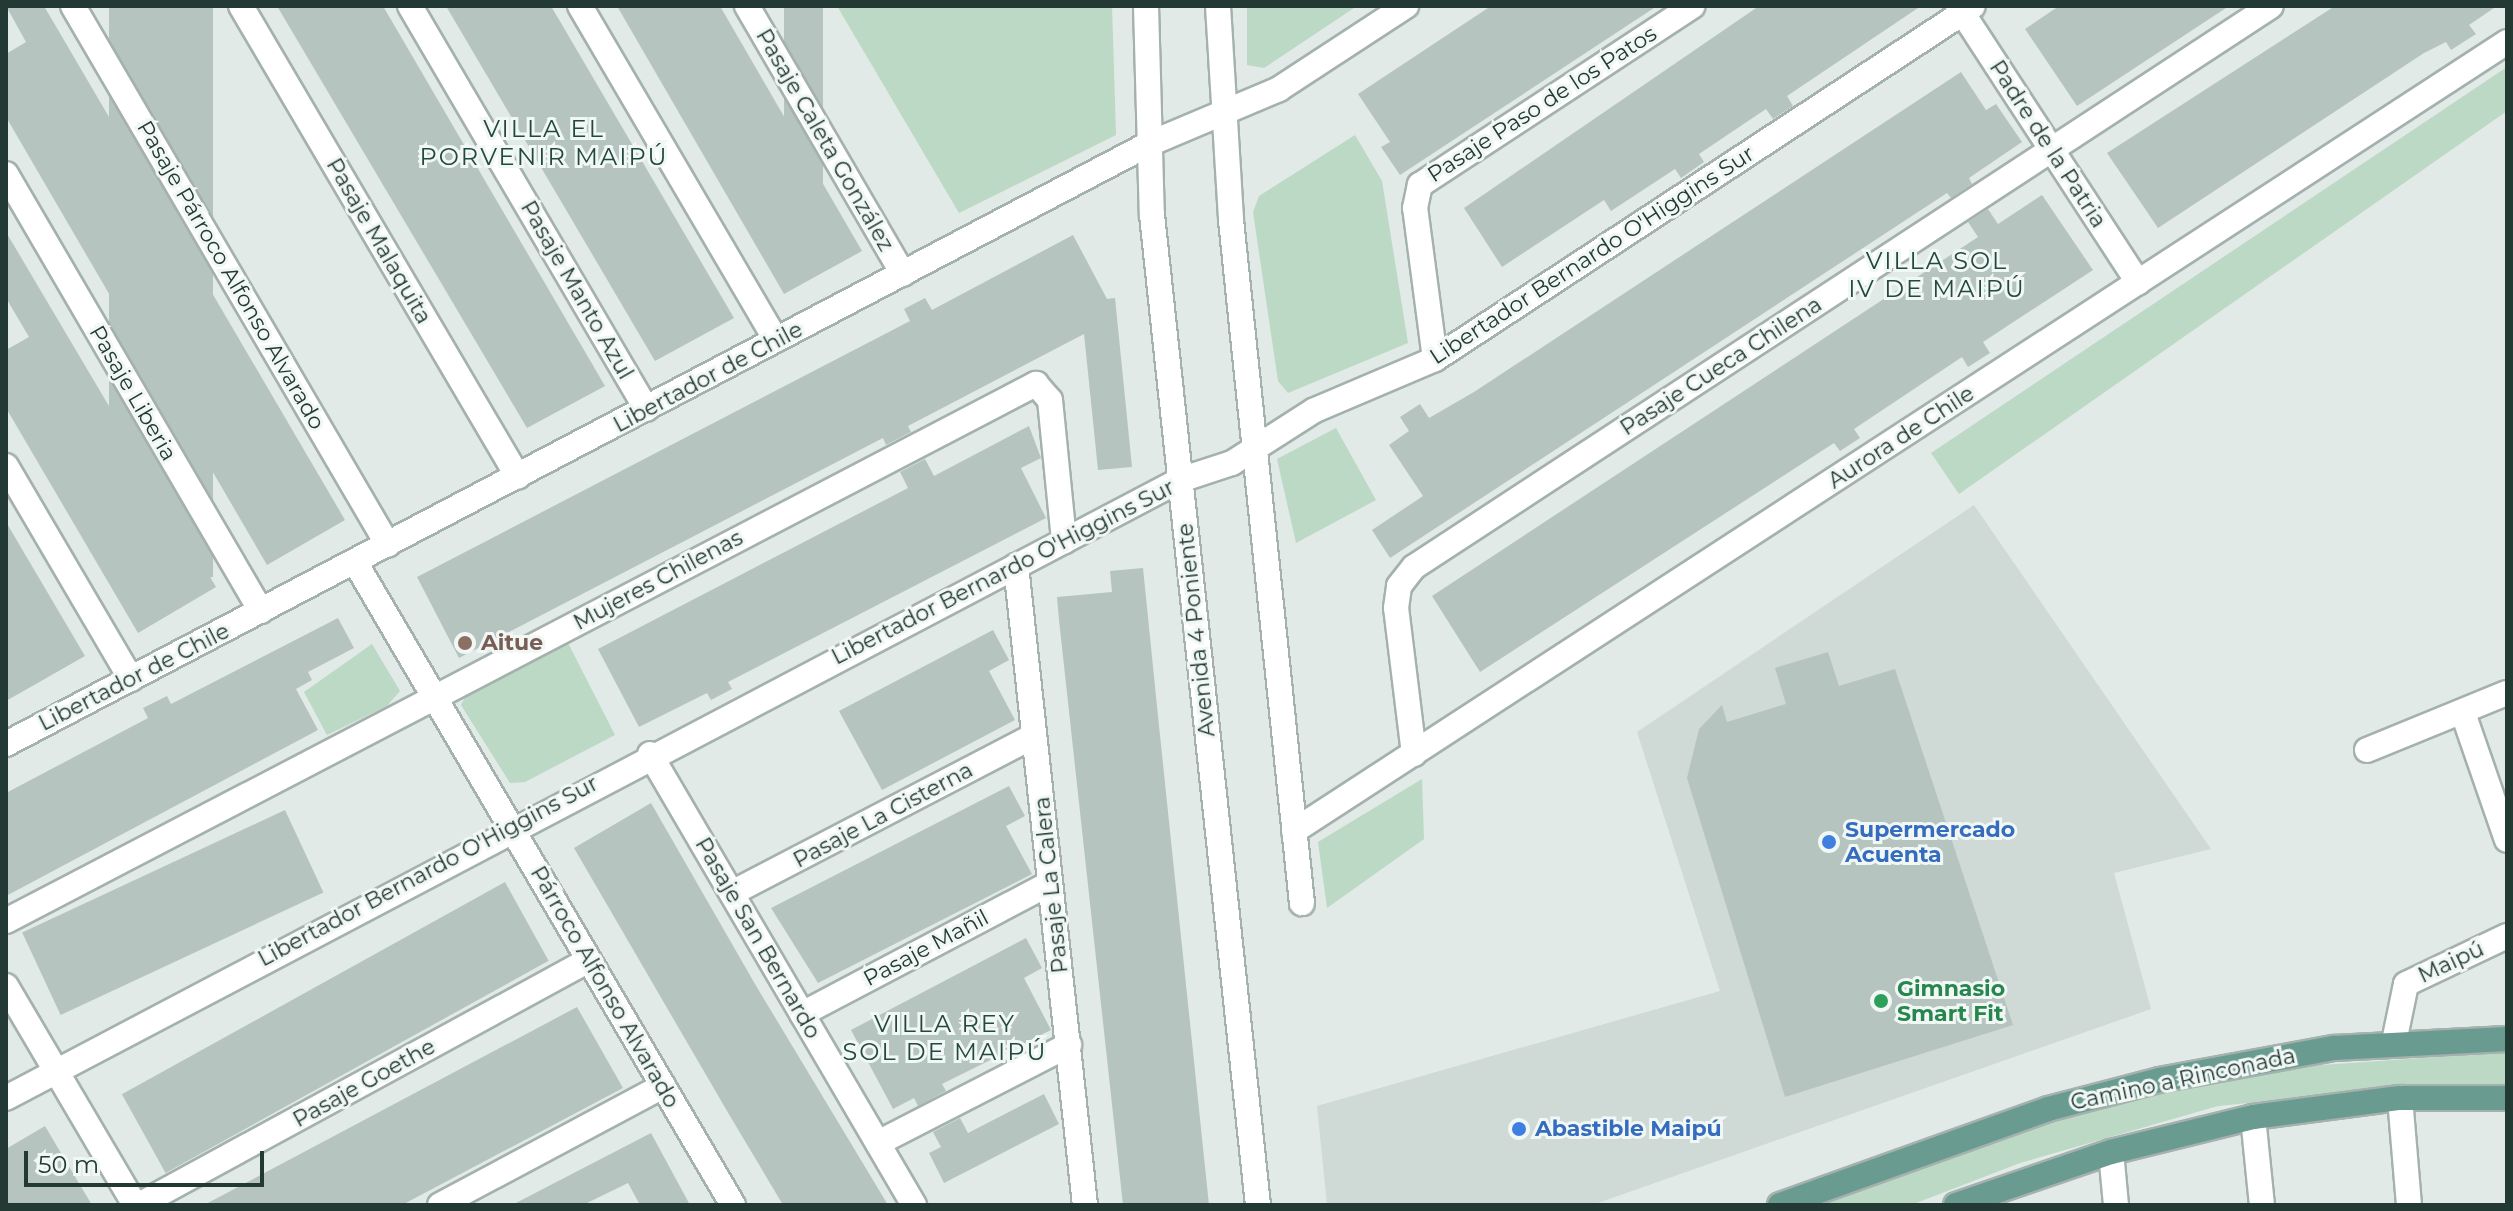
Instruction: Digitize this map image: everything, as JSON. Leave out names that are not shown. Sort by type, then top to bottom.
[{"type":"main road","name":"Camino a Rinconada","points":[[1780,1205],[2103,1093],[2217,1067],[2394,1042],[2507,1039]]},
{"type":"main road","points":[[1967,1203],[2111,1152],[2253,1117],[2400,1098],[2507,1098]]},
{"type":"street","name":"Pasaje Párroco Alfonso Alvarado","points":[[73,6],[388,545]]},
{"type":"street","name":"Pasaje Malaquita","points":[[241,6],[518,477]]},
{"type":"street","name":"Pasaje Manto Azul","points":[[410,6],[646,409]]},
{"type":"street","points":[[580,6],[776,340]]},
{"type":"street","name":"Pasaje Caleta González","points":[[747,6],[903,274]]},
{"type":"street","name":"Avenida 4 Poniente","points":[[1146,6],[1149,144],[1180,480],[1258,1205]]},
{"type":"street","points":[[1218,6],[1222,116],[1302,903]]},
{"type":"street","name":"Libertador de Chile","points":[[6,744],[1149,144],[1222,116],[1279,89],[1406,6]]},
{"type":"street","name":"Pasaje Paso de los Patos","points":[[1435,359],[1415,208],[1420,185],[1692,6]]},
{"type":"street","name":"Pasaje Cueca Chilena","points":[[1414,754],[1396,597],[1414,567],[2271,6]]},
{"type":"street","name":"Libertador Bernardo O'Higgins Sur","points":[[6,1098],[650,754],[1180,480],[1254,451],[1315,410],[1435,359],[1965,8]]},
{"type":"street","name":"Padre de la Patria","points":[[1965,8],[2051,149],[2138,282]]},
{"type":"street","name":"Aurora de Chile","points":[[1294,831],[2507,42]]},
{"type":"street","name":"Pasaje Liberia","points":[[6,174],[261,611]]},
{"type":"street","name":"Mujeres Chilenas","points":[[6,921],[1036,384],[1050,400],[1064,541]]},
{"type":"street","points":[[6,466],[131,679]]},
{"type":"street","name":"Párroco Alfonso Alvarado","points":[[355,562],[733,1205]]},
{"type":"street","name":"Pasaje La Calera","points":[[1016,566],[1085,1205]]},
{"type":"street","points":[[2367,750],[2507,693]]},
{"type":"street","points":[[2463,713],[2507,840]]},
{"type":"street","name":"Pasaje La Cisterna","points":[[732,893],[1034,736]]},
{"type":"street","name":"Pasaje San Bernardo","points":[[650,754],[914,1205]]},
{"type":"street","name":"Pasaje Mañil","points":[[802,1014],[1050,883]]},
{"type":"street","name":"Maipú","points":[[2394,1042],[2406,984],[2507,936]]},
{"type":"street","name":"Pasaje Goethe","points":[[137,1205],[589,960]]},
{"type":"street","points":[[6,986],[137,1205]]},
{"type":"street","points":[[878,1143],[1069,1045]]},
{"type":"street","points":[[440,1205],[663,1086]]},
{"type":"street","points":[[2400,1098],[2409,1205]]},
{"type":"street","points":[[2253,1117],[2262,1205]]},
{"type":"street","points":[[2111,1152],[2116,1205]]},
{"type":"shaded area","points":[[1974,505],[2211,849],[2114,873],[2151,1009],[1592,1205],[1327,1205],[1317,1106],[1720,991],[1637,732]]},
{"type":"green space","points":[[837,6],[1112,6],[1116,135],[959,213]]},
{"type":"green space","points":[[1247,6],[1357,6],[1264,68],[1247,65]]},
{"type":"green space","points":[[2507,67],[2507,111],[1959,494],[1931,453]]},
{"type":"green space","points":[[1355,135],[1382,181],[1408,343],[1288,393],[1278,381],[1253,212],[1259,196]]},
{"type":"green space","points":[[1336,428],[1376,500],[1296,543],[1277,459]]},
{"type":"green space","points":[[568,643],[615,735],[525,782],[510,783],[461,705],[466,695]]},
{"type":"green space","points":[[372,644],[400,691],[387,706],[327,735],[304,692]]},
{"type":"green space","points":[[1422,779],[1424,839],[1327,908],[1318,842]]},
{"type":"green space","points":[[2507,1052],[2507,1087],[2405,1087],[2218,1106],[2020,1163],[1911,1205],[1806,1205],[2072,1114],[2252,1070]]},
{"type":"building","points":[[6,6],[44,6],[345,520],[267,565],[6,117],[6,54],[26,42]]},
{"type":"building","points":[[109,6],[213,6],[213,577],[109,577]]},
{"type":"building","points":[[277,6],[383,6],[605,386],[527,428]]},
{"type":"building","points":[[446,6],[551,6],[734,318],[655,361]]},
{"type":"building","points":[[617,6],[720,6],[862,251],[784,294]]},
{"type":"building","points":[[784,6],[823,6],[823,265],[784,265]]},
{"type":"building","points":[[1491,6],[1657,6],[1400,175],[1381,147],[1390,142],[1358,94]]},
{"type":"building","points":[[1759,6],[1921,6],[1787,96],[1793,106],[1773,119],[1766,109],[1699,154],[1704,162],[1681,178],[1675,169],[1611,211],[1604,200],[1502,267],[1464,208]]},
{"type":"building","points":[[2059,6],[2229,6],[2077,106],[2025,29]]},
{"type":"building","points":[[2335,6],[2497,6],[2469,25],[2476,34],[2451,50],[2446,42],[2424,53],[2158,228],[2107,153]]},
{"type":"building","points":[[1961,72],[1986,110],[1996,104],[2022,142],[1969,178],[1972,184],[1951,198],[1947,193],[1390,558],[1372,530],[1423,496],[1389,445],[1409,431],[1400,417],[1420,404],[1429,418],[1474,392]]},
{"type":"building","points":[[2042,195],[2093,270],[1983,342],[1990,353],[1968,367],[1962,357],[1854,429],[1860,438],[1840,451],[1834,443],[1480,672],[1432,596],[1978,237],[1968,222],[1988,209],[1998,224]]},
{"type":"building","points":[[6,232],[216,587],[138,633],[6,408],[6,350],[29,337],[6,298]]},
{"type":"building","points":[[1073,235],[1107,299],[1115,298],[1132,467],[1098,470],[1084,334],[908,426],[911,432],[886,445],[883,438],[459,658],[417,577],[910,321],[904,309],[925,298],[932,310]]},
{"type":"building","points":[[1029,426],[1041,458],[1021,468],[1046,518],[728,682],[732,689],[711,700],[707,693],[639,727],[598,649],[908,488],[900,472],[925,459],[934,476]]},
{"type":"building","points":[[6,522],[85,656],[6,701]]},
{"type":"building","points":[[1143,568],[1209,1205],[1123,1205],[1059,620],[1057,597],[1112,592],[1110,571]]},
{"type":"building","points":[[338,618],[354,648],[308,672],[312,680],[296,689],[318,730],[6,896],[6,793],[148,718],[143,708],[167,696],[171,704]]},
{"type":"building","points":[[993,630],[1009,660],[989,671],[1015,720],[882,790],[839,711]]},
{"type":"building","name":"Supermercado Acuenta","points":[[1828,652],[1839,686],[1895,669],[2013,1025],[1785,1097],[1687,778],[1699,729],[1722,705],[1727,722],[1786,704],[1775,668]]},
{"type":"building","points":[[1009,786],[1025,816],[1006,826],[1032,874],[818,983],[771,908]]},
{"type":"building","points":[[651,803],[888,1205],[783,1205],[727,1111],[574,848]]},
{"type":"building","points":[[285,810],[323,892],[61,1015],[22,933]]},
{"type":"building","points":[[505,882],[549,961],[166,1173],[122,1094]]},
{"type":"building","points":[[1026,938],[1042,968],[1024,978],[1051,1030],[942,1084],[946,1091],[918,1106],[914,1098],[893,1109],[851,1030]]},
{"type":"building","points":[[577,1007],[623,1088],[402,1205],[204,1205]]},
{"type":"building","points":[[1044,1094],[1059,1124],[944,1183],[929,1153],[941,1147],[933,1132],[960,1118],[968,1133]]},
{"type":"building","points":[[45,1126],[92,1205],[6,1205],[6,1149]]},
{"type":"building","points":[[651,1133],[690,1205],[640,1205],[628,1183],[583,1205],[512,1205]]},
{"type":"place","name":"Aitue","points":[[465,643]]},
{"type":"place","name":"Supermercado Acuenta","points":[[1829,842]]},
{"type":"place","name":"Gimnasio Smart Fit","points":[[1881,1001]]},
{"type":"place","name":"Abastible Maipú","points":[[1519,1129]]},
{"type":"district","name":"VILLA EL PORVENIR MAIPÚ","points":[[544,143]]},
{"type":"district","name":"VILLA SOL IV DE MAIPÚ","points":[[1937,275]]},
{"type":"district","name":"VILLA REY SOL DE MAIPÚ","points":[[945,1038]]}]
